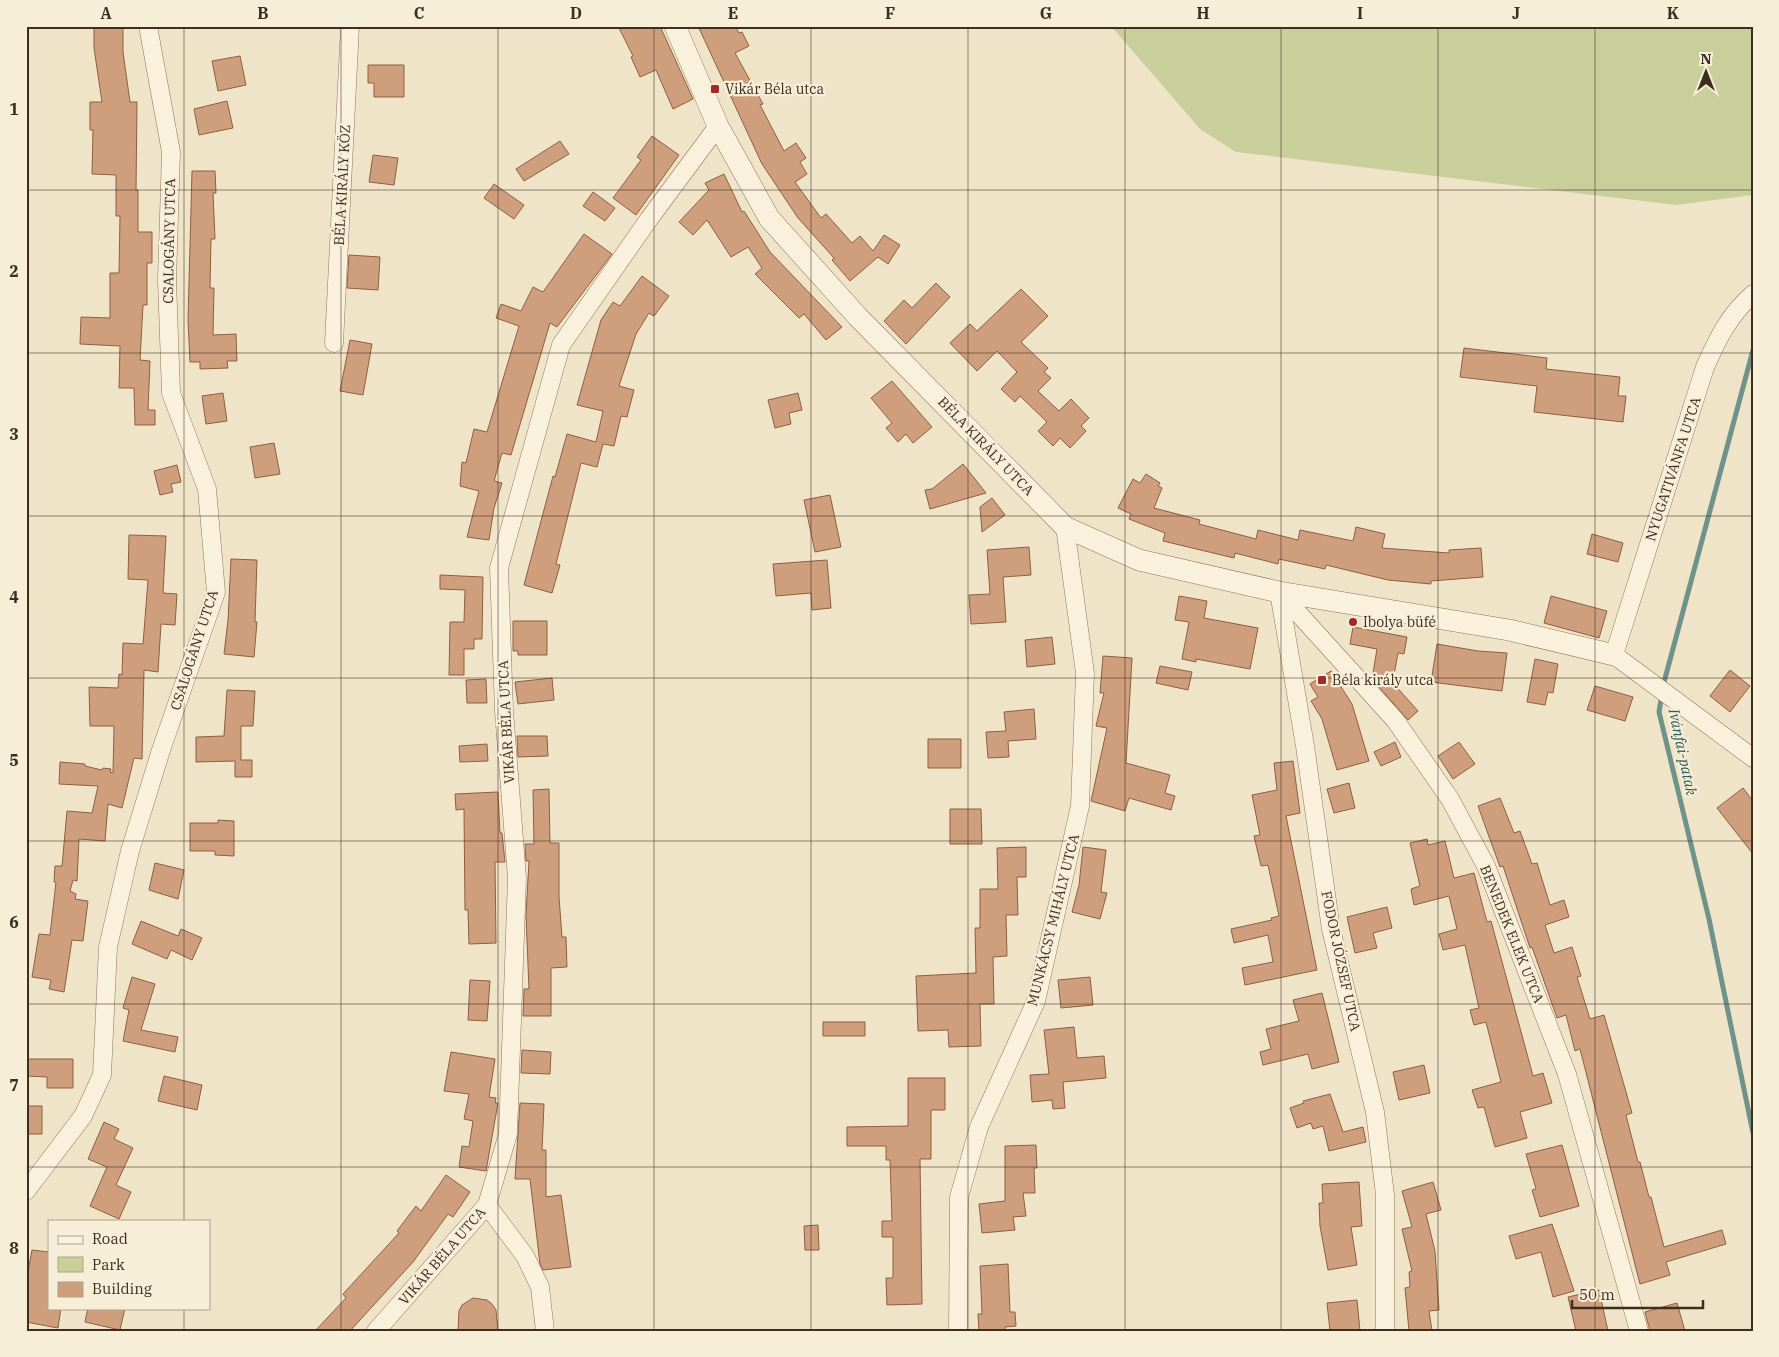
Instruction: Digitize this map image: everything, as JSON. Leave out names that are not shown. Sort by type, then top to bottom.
[{"type":"street","name":"CSALOGÁNY UTCA","points":[[26,1191],[83,1116],[102,1075],[108,947],[130,851],[161,750],[216,592],[207,489],[171,393],[167,280],[171,152],[148,26]]},
{"type":"street","name":"BÉLA KIRÁLY KÖZ","points":[[334,343],[350,26]]},
{"type":"street","name":"BÉLA KIRÁLY UTCA","points":[[675,26],[718,126],[769,218],[858,317],[1065,527],[1139,560],[1279,592],[1509,630],[1614,655]]},
{"type":"street","name":"VIKÁR BÉLA UTCA","points":[[376,1331],[487,1205],[508,1134],[518,878],[504,711],[499,568],[561,345],[649,219],[718,126]]},
{"type":"street","name":"NYUGATIVÁNFA UTCA","points":[[1614,655],[1705,366],[1720,333],[1736,309],[1753,294]]},
{"type":"street","name":"MUNKÁCSY MIHÁLY UTCA","points":[[958,1331],[958,1197],[979,1126],[1036,1001],[1080,806],[1085,674],[1065,527]]},
{"type":"street","name":"FODOR JÓZSEF UTCA","points":[[1279,592],[1305,746],[1331,929],[1375,1112],[1385,1195],[1385,1331]]},
{"type":"street","name":"BENEDEK ELEK UTCA","points":[[1279,592],[1395,720],[1450,799],[1486,866],[1567,1074],[1639,1331]]},
{"type":"street","points":[[1614,655],[1751,755]]},
{"type":"street","points":[[487,1205],[525,1256],[540,1287],[545,1331]]},
{"type":"green space","points":[[1111,26],[1753,26],[1753,195],[1676,205],[1236,152],[1200,129]]},
{"type":"building","points":[[94,26],[123,26],[123,52],[130,102],[137,102],[136,190],[138,190],[138,232],[152,232],[152,263],[147,263],[147,305],[143,305],[140,360],[150,361],[148,410],[155,410],[155,425],[135,425],[134,388],[119,388],[120,346],[80,344],[81,317],[110,318],[110,273],[119,273],[120,216],[116,216],[116,175],[92,174],[93,130],[90,130],[90,102],[102,102],[94,48]]},
{"type":"building","points":[[618,26],[660,26],[693,99],[673,109],[656,70],[640,77],[631,57],[633,56]]},
{"type":"building","points":[[698,26],[735,26],[739,33],[742,32],[749,46],[735,53],[763,104],[760,105],[784,151],[796,143],[806,158],[800,162],[807,174],[795,182],[821,218],[826,214],[852,243],[860,236],[873,251],[884,235],[900,245],[888,264],[878,257],[850,281],[832,260],[834,258],[798,218],[762,164]]},
{"type":"building","points":[[240,56],[246,85],[218,91],[212,61]]},
{"type":"building","points":[[368,65],[404,65],[404,97],[374,97],[374,83],[368,83]]},
{"type":"building","points":[[227,101],[233,128],[199,135],[194,109]]},
{"type":"building","points":[[652,136],[679,155],[636,215],[613,198],[641,160],[637,157]]},
{"type":"building","points":[[560,141],[569,154],[524,181],[516,169]]},
{"type":"building","points":[[373,155],[398,158],[394,185],[369,182]]},
{"type":"building","points":[[192,171],[215,171],[216,193],[213,193],[215,239],[211,239],[210,288],[214,288],[213,335],[236,334],[237,361],[227,361],[228,368],[200,369],[200,362],[190,362],[188,320]]},
{"type":"building","points":[[724,174],[742,212],[744,211],[770,252],[842,327],[826,340],[804,314],[799,318],[755,274],[762,268],[748,247],[731,257],[707,220],[693,235],[679,222],[709,190],[705,183]]},
{"type":"building","points":[[494,184],[524,205],[514,219],[484,198]]},
{"type":"building","points":[[593,192],[615,208],[605,221],[583,206]]},
{"type":"building","points":[[584,234],[612,254],[557,327],[550,323],[511,455],[502,453],[494,481],[502,483],[494,508],[489,540],[467,537],[479,491],[460,486],[462,462],[466,463],[474,429],[487,432],[519,326],[496,318],[501,304],[521,311],[533,287],[543,292]]},
{"type":"building","points":[[349,255],[380,257],[378,290],[347,288]]},
{"type":"building","points":[[642,276],[669,296],[654,316],[649,313],[636,334],[619,386],[634,390],[627,417],[621,416],[614,446],[603,444],[597,467],[581,463],[556,564],[560,565],[552,593],[524,585],[553,476],[555,477],[567,434],[596,442],[603,411],[577,405],[601,320],[613,302],[620,306]]},
{"type":"building","points":[[936,283],[950,297],[906,344],[884,321],[904,300],[912,308]]},
{"type":"building","points":[[1021,289],[1048,316],[1021,342],[1048,368],[1044,372],[1051,378],[1038,391],[1059,411],[1071,399],[1089,418],[1081,426],[1086,431],[1070,448],[1060,438],[1053,446],[1038,431],[1047,422],[1020,396],[1015,402],[1001,389],[1017,372],[997,351],[977,371],[950,343],[970,324],[977,331]]},
{"type":"building","points":[[350,340],[372,344],[363,395],[340,391]]},
{"type":"building","points":[[1464,348],[1547,358],[1546,369],[1620,377],[1618,396],[1626,396],[1623,422],[1534,412],[1537,386],[1460,377]]},
{"type":"building","points":[[892,381],[932,427],[913,443],[906,434],[898,442],[886,428],[892,423],[871,398]]},
{"type":"building","points":[[223,393],[227,421],[206,424],[202,396]]},
{"type":"building","points":[[798,393],[802,410],[789,413],[791,424],[775,428],[768,400]]},
{"type":"building","points":[[274,443],[280,474],[255,478],[250,447]]},
{"type":"building","points":[[963,464],[986,493],[930,509],[925,490],[932,489]]},
{"type":"building","points":[[177,465],[181,482],[171,484],[173,492],[160,495],[154,471]]},
{"type":"building","points":[[1146,474],[1160,483],[1158,486],[1162,488],[1154,508],[1200,520],[1199,524],[1256,539],[1258,530],[1298,540],[1300,530],[1353,541],[1356,527],[1385,534],[1382,548],[1449,553],[1449,550],[1481,548],[1483,577],[1431,581],[1431,584],[1388,580],[1326,565],[1325,569],[1279,559],[1278,564],[1235,553],[1234,558],[1163,541],[1165,533],[1129,519],[1131,514],[1118,508],[1133,479],[1140,483]]},
{"type":"building","points":[[830,495],[841,547],[815,552],[804,500]]},
{"type":"building","points":[[992,498],[1005,515],[982,532],[980,507]]},
{"type":"building","points":[[1592,534],[1623,543],[1618,562],[1587,554]]},
{"type":"building","points":[[129,535],[166,536],[163,593],[177,594],[175,625],[161,624],[158,672],[144,670],[142,759],[134,758],[122,808],[108,804],[105,841],[79,839],[77,881],[73,880],[70,891],[76,894],[75,899],[88,901],[83,941],[72,940],[64,992],[49,989],[51,980],[32,977],[39,934],[50,935],[56,882],[54,882],[55,866],[62,866],[67,811],[92,813],[98,786],[59,784],[60,762],[85,764],[85,766],[102,770],[103,768],[111,769],[110,772],[113,773],[114,726],[90,726],[89,687],[118,688],[119,674],[122,675],[123,643],[143,644],[148,580],[128,579]]},
{"type":"building","points":[[1029,547],[1031,575],[1003,577],[1006,622],[971,624],[969,595],[990,594],[987,550]]},
{"type":"building","points":[[231,559],[257,560],[255,622],[257,622],[254,657],[224,654]]},
{"type":"building","points":[[827,560],[831,608],[812,610],[811,593],[776,596],[773,564]]},
{"type":"building","points":[[440,575],[483,577],[482,639],[474,639],[474,649],[464,649],[464,675],[449,675],[450,622],[464,622],[465,590],[440,589]]},
{"type":"building","points":[[1179,596],[1207,601],[1204,618],[1258,628],[1250,669],[1196,659],[1196,662],[1182,659],[1189,622],[1175,620]]},
{"type":"building","points":[[1551,596],[1607,611],[1599,638],[1544,623]]},
{"type":"building","points":[[513,621],[547,621],[547,655],[518,655],[518,651],[513,651]]},
{"type":"building","points":[[1353,627],[1407,637],[1404,654],[1398,653],[1394,675],[1385,674],[1418,711],[1408,720],[1372,679],[1377,649],[1350,644]]},
{"type":"building","points":[[1052,637],[1055,664],[1027,667],[1025,640]]},
{"type":"building","points":[[1437,644],[1478,651],[1507,653],[1502,691],[1431,682]]},
{"type":"building","points":[[1103,656],[1132,658],[1126,763],[1170,775],[1165,793],[1175,796],[1171,810],[1129,798],[1125,811],[1091,801],[1107,728],[1096,726],[1104,693],[1100,693]]},
{"type":"building","points":[[1535,659],[1558,664],[1553,693],[1548,692],[1545,705],[1527,702]]},
{"type":"building","points":[[1160,666],[1192,672],[1188,690],[1156,683]]},
{"type":"building","points":[[1730,670],[1750,686],[1730,712],[1710,696]]},
{"type":"building","points":[[1331,671],[1352,704],[1369,761],[1337,770],[1322,719],[1311,701],[1318,697],[1310,684]]},
{"type":"building","points":[[552,678],[554,700],[518,704],[515,682]]},
{"type":"building","points":[[486,679],[487,703],[467,703],[466,680]]},
{"type":"building","points":[[1595,686],[1633,697],[1625,721],[1587,710]]},
{"type":"building","points":[[227,690],[255,691],[253,726],[241,726],[241,760],[252,760],[252,777],[235,777],[235,761],[196,762],[196,737],[224,736]]},
{"type":"building","points":[[1034,709],[1036,739],[1008,741],[1009,757],[988,758],[986,732],[1006,731],[1004,712]]},
{"type":"building","points":[[517,736],[547,736],[548,756],[518,757]]},
{"type":"building","points":[[928,739],[961,739],[961,768],[928,768]]},
{"type":"building","points":[[1395,742],[1401,757],[1381,766],[1374,752]]},
{"type":"building","points":[[1459,742],[1475,764],[1453,779],[1438,756]]},
{"type":"building","points":[[487,744],[488,761],[460,762],[459,746]]},
{"type":"building","points":[[1293,761],[1300,813],[1286,816],[1317,970],[1245,985],[1242,968],[1273,962],[1268,935],[1234,943],[1231,929],[1272,920],[1271,918],[1279,916],[1268,865],[1261,866],[1254,836],[1260,835],[1252,795],[1277,790],[1274,763]]},
{"type":"building","points":[[1349,783],[1355,808],[1334,813],[1327,789]]},
{"type":"building","points":[[1743,788],[1753,801],[1753,854],[1717,808]]},
{"type":"building","points":[[549,789],[550,843],[559,843],[559,897],[562,937],[566,937],[567,967],[551,968],[551,1016],[523,1016],[524,989],[529,989],[526,915],[529,861],[526,861],[525,844],[534,844],[533,790]]},
{"type":"building","points":[[498,792],[500,833],[502,833],[505,862],[495,862],[496,943],[469,944],[468,910],[465,910],[464,809],[456,810],[455,794]]},
{"type":"building","points":[[1500,798],[1514,833],[1520,831],[1532,864],[1537,863],[1550,905],[1564,900],[1569,917],[1545,925],[1554,953],[1572,947],[1581,976],[1577,977],[1590,1019],[1604,1015],[1632,1113],[1626,1115],[1638,1162],[1640,1162],[1649,1197],[1651,1197],[1664,1247],[1722,1230],[1726,1244],[1666,1262],[1670,1275],[1640,1284],[1580,1049],[1575,1051],[1566,1015],[1557,1018],[1532,947],[1530,948],[1503,866],[1500,867],[1478,806]]},
{"type":"building","points":[[950,809],[981,809],[982,844],[950,844]]},
{"type":"building","points":[[218,820],[234,821],[234,856],[215,855],[215,851],[190,851],[190,823],[218,823]]},
{"type":"building","points":[[1427,839],[1428,845],[1445,841],[1454,878],[1474,873],[1487,922],[1491,921],[1533,1076],[1543,1073],[1552,1103],[1520,1112],[1527,1138],[1495,1147],[1484,1107],[1478,1108],[1472,1090],[1501,1082],[1486,1022],[1474,1025],[1470,1010],[1479,1008],[1465,945],[1443,950],[1439,934],[1457,929],[1449,896],[1414,905],[1411,889],[1420,886],[1410,843]]},
{"type":"building","points":[[1026,847],[1026,877],[1017,877],[1018,915],[1006,915],[1007,956],[993,957],[994,1004],[980,1004],[981,1046],[949,1047],[948,1030],[918,1031],[916,976],[976,973],[975,928],[980,928],[980,889],[998,889],[997,848]]},
{"type":"building","points":[[1083,847],[1106,850],[1101,892],[1107,893],[1100,919],[1072,912],[1079,885]]},
{"type":"building","points":[[155,863],[184,870],[178,899],[149,890]]},
{"type":"building","points":[[1387,907],[1392,928],[1373,933],[1377,948],[1355,953],[1347,917]]},
{"type":"building","points":[[141,921],[178,936],[181,929],[202,938],[192,960],[171,950],[167,959],[132,944]]},
{"type":"building","points":[[132,977],[155,984],[141,1030],[178,1037],[175,1052],[123,1041],[129,1010],[123,1008]]},
{"type":"building","points":[[1090,977],[1093,1005],[1061,1008],[1058,980]]},
{"type":"building","points":[[470,980],[490,981],[487,1021],[468,1020]]},
{"type":"building","points":[[1322,993],[1339,1062],[1312,1069],[1308,1054],[1263,1065],[1260,1052],[1271,1049],[1266,1029],[1299,1021],[1293,1000]]},
{"type":"building","points":[[823,1022],[865,1022],[865,1036],[823,1036]]},
{"type":"building","points":[[1074,1027],[1077,1058],[1104,1056],[1106,1078],[1063,1082],[1065,1108],[1053,1109],[1052,1100],[1032,1102],[1030,1075],[1049,1074],[1044,1030]]},
{"type":"building","points":[[522,1050],[551,1052],[550,1074],[521,1073]]},
{"type":"building","points":[[451,1052],[495,1059],[489,1097],[496,1098],[495,1103],[498,1103],[486,1171],[459,1167],[462,1146],[469,1147],[473,1121],[464,1119],[469,1094],[444,1091]]},
{"type":"building","points":[[26,1059],[73,1059],[73,1088],[47,1088],[47,1077],[26,1076]]},
{"type":"building","points":[[1424,1065],[1430,1093],[1399,1100],[1393,1072]]},
{"type":"building","points":[[164,1076],[202,1085],[197,1110],[158,1101]]},
{"type":"building","points":[[908,1078],[945,1078],[945,1110],[931,1110],[931,1159],[920,1159],[922,1304],[887,1305],[886,1278],[893,1278],[893,1237],[882,1237],[882,1221],[892,1221],[890,1160],[886,1160],[886,1146],[847,1146],[847,1127],[908,1126]]},
{"type":"building","points":[[1330,1094],[1343,1132],[1363,1127],[1366,1142],[1329,1151],[1323,1126],[1313,1129],[1311,1123],[1297,1128],[1290,1108],[1304,1103],[1303,1101]]},
{"type":"building","points":[[520,1103],[544,1104],[542,1150],[546,1150],[546,1197],[561,1195],[571,1267],[543,1270],[540,1264],[530,1179],[515,1179]]},
{"type":"building","points":[[26,1106],[42,1106],[42,1134],[26,1134]]},
{"type":"building","points":[[104,1122],[119,1129],[114,1139],[133,1148],[116,1185],[131,1192],[119,1219],[90,1206],[107,1167],[88,1159]]},
{"type":"building","points":[[1036,1145],[1037,1168],[1034,1168],[1035,1193],[1023,1193],[1026,1216],[1013,1217],[1015,1230],[982,1233],[979,1204],[1005,1201],[1005,1146]]},
{"type":"building","points":[[1562,1145],[1579,1206],[1540,1217],[1532,1190],[1536,1189],[1526,1154]]},
{"type":"building","points":[[446,1175],[470,1192],[453,1217],[448,1214],[413,1262],[350,1331],[315,1331],[346,1298],[343,1294],[399,1233],[397,1231],[416,1206],[421,1211]]},
{"type":"building","points":[[1359,1182],[1362,1226],[1351,1227],[1357,1265],[1328,1270],[1320,1226],[1319,1203],[1323,1203],[1322,1184]]},
{"type":"building","points":[[1433,1182],[1441,1210],[1426,1214],[1435,1251],[1439,1310],[1429,1311],[1432,1331],[1409,1331],[1405,1288],[1410,1287],[1409,1272],[1412,1271],[1402,1229],[1412,1227],[1402,1191]]},
{"type":"building","points":[[1552,1224],[1574,1291],[1553,1297],[1541,1252],[1516,1259],[1509,1236]]},
{"type":"building","points":[[818,1225],[819,1250],[805,1250],[804,1226]]},
{"type":"building","points":[[32,1250],[48,1252],[48,1310],[61,1310],[58,1328],[26,1322],[28,1282],[26,1282]]},
{"type":"building","points":[[1008,1264],[1010,1312],[1015,1312],[1016,1326],[1005,1327],[1005,1331],[979,1331],[978,1314],[982,1314],[980,1266]]},
{"type":"building","points":[[1599,1290],[1608,1331],[1576,1331],[1568,1297]]},
{"type":"building","points":[[473,1298],[487,1300],[492,1304],[496,1310],[498,1331],[458,1331],[459,1311],[462,1305]]},
{"type":"building","points":[[1357,1300],[1360,1331],[1330,1331],[1327,1303]]},
{"type":"building","points":[[1677,1303],[1685,1331],[1650,1331],[1645,1312]]},
{"type":"building","points":[[88,1310],[125,1310],[120,1330],[85,1322]]},
{"type":"waterway","name":"Ivánfai-patak","points":[[1663,686],[1753,350]]},
{"type":"waterway","name":"Ivánfai-patak","points":[[1662,694],[1659,712],[1709,919],[1753,1133]]},
{"type":"place","name":"Vikár Béla utca","points":[[715,89]]},
{"type":"place","name":"Ibolya büfé","points":[[1353,622]]},
{"type":"place","name":"Béla király utca","points":[[1322,680]]}]
